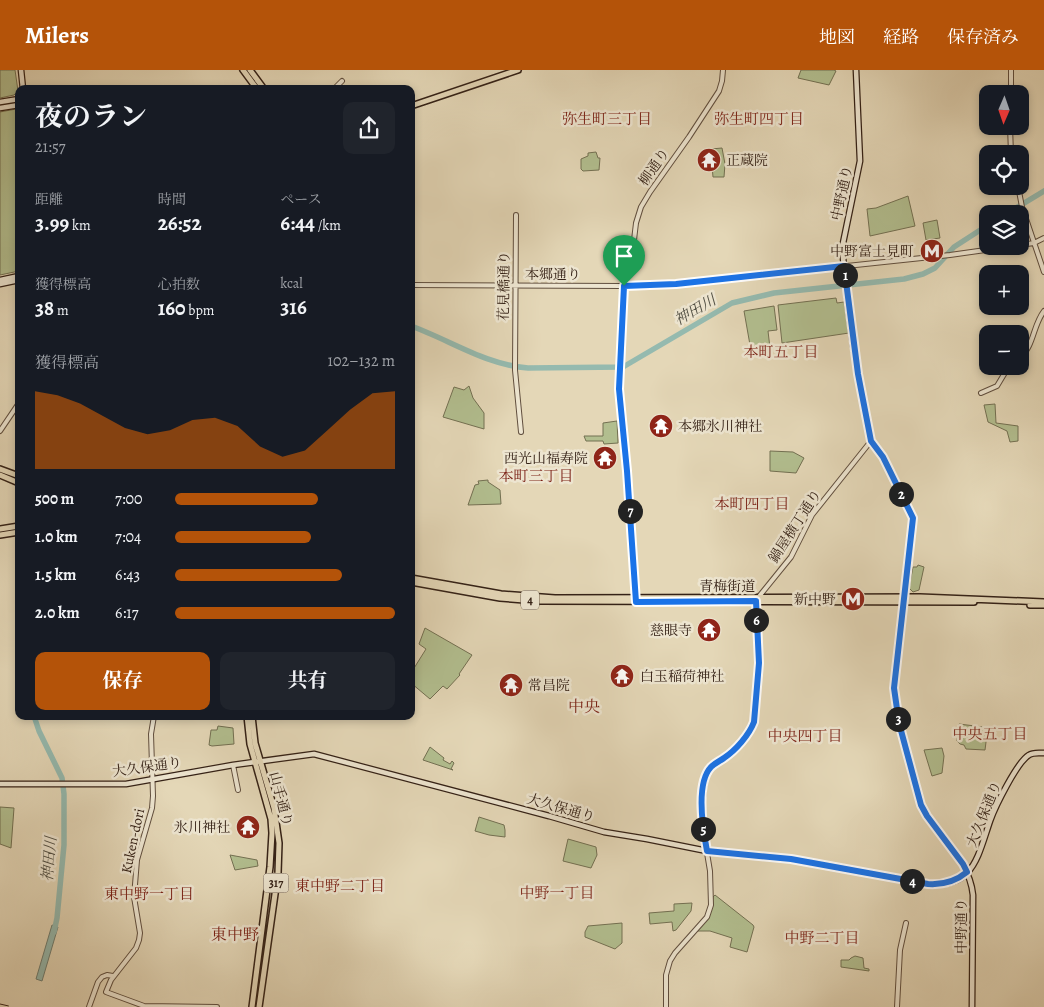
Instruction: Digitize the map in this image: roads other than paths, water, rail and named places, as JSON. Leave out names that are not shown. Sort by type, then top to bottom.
[{"type":"main road","points":[[21,70],[23,85]]},
{"type":"main road","points":[[242,70],[254,85]]},
{"type":"main road","points":[[250,70],[261,85]]},
{"type":"main road","points":[[415,105],[518,70]]},
{"type":"main road","name":"中野通り","points":[[856,70],[860,161],[843,243],[846,285],[858,374],[871,441],[883,457],[913,518],[894,688],[899,723],[921,807],[967,872],[972,895],[972,1007]]},
{"type":"main road","points":[[0,102],[15,100]]},
{"type":"main road","points":[[0,108],[15,105]]},
{"type":"main road","points":[[0,280],[15,277]]},
{"type":"main road","points":[[0,284],[15,281]]},
{"type":"main road","points":[[0,469],[15,475]]},
{"type":"main road","points":[[0,475],[15,481]]},
{"type":"main road","points":[[0,529],[15,527]]},
{"type":"main road","points":[[0,535],[15,533]]},
{"type":"main road","name":"青梅街道","points":[[415,579],[501,594],[534,597],[636,600]]},
{"type":"main road","name":"青梅街道","points":[[415,583],[500,598],[535,601],[903,599],[1044,604]]},
{"type":"main road","name":"山手通り","points":[[248,720],[250,744],[274,808],[279,843],[278,873],[259,1007]]},
{"type":"main road","name":"山手通り","points":[[252,720],[257,762],[271,819],[272,844],[252,1007]]},
{"type":"main road","name":"大久保通り","points":[[0,784],[126,784],[233,765],[314,754],[604,832],[707,851],[791,859],[932,884],[950,882],[967,872],[978,859],[991,819],[1012,777],[1024,758],[1032,753],[1044,753]]},
{"type":"street","name":"柳通り","points":[[636,600],[619,389],[624,286],[636,223],[642,207],[650,192],[689,137],[718,91],[722,81],[723,70]]},
{"type":"street","points":[[1011,70],[1011,85]]},
{"type":"street","points":[[338,85],[342,81]]},
{"type":"street","points":[[1020,195],[1044,272]]},
{"type":"street","name":"花見橋通り","points":[[516,215],[515,370],[521,432]]},
{"type":"street","points":[[1029,244],[1044,238]]},
{"type":"street","name":"本郷通り","points":[[415,285],[624,286],[676,284],[979,251]]},
{"type":"street","points":[[1029,346],[1038,319],[1044,311]]},
{"type":"street","points":[[981,393],[998,386],[1004,375]]},
{"type":"street","points":[[0,431],[15,409]]},
{"type":"street","name":"鍋屋横丁通り","points":[[757,599],[791,556],[812,515],[871,441]]},
{"type":"street","points":[[666,1007],[665,979],[670,961],[706,919],[710,908],[712,895],[701,817],[705,778],[713,765],[725,758],[736,748],[751,729],[754,722],[759,663],[757,599]]},
{"type":"street","name":"Kuken-dori","points":[[89,1007],[100,979],[107,975],[114,976],[136,948],[139,940],[140,933],[134,897],[139,852],[152,808],[150,734],[153,720]]},
{"type":"street","points":[[233,765],[238,790]]},
{"type":"street","points":[[896,1007],[900,946],[906,923]]},
{"type":"street","points":[[114,976],[106,992],[139,1005],[216,1007]]},
{"type":"water","points":[[52,925],[58,927],[42,981],[36,979]]},
{"type":"waterway","name":"神田川","points":[[1021,205],[1044,191]]},
{"type":"waterway","name":"神田川","points":[[415,328],[483,357],[513,366],[528,368],[623,367],[732,303],[774,293],[904,279],[923,274],[935,268],[954,247],[979,231]]},
{"type":"waterway","name":"神田川","points":[[35,720],[62,778],[64,794],[64,845],[54,932]]},
{"type":"railway","points":[[0,1004],[13,1007]]},
{"type":"place","name":"正蔵院","points":[[709,160]]},
{"type":"place","name":"中野富士見町","points":[[932,251]]},
{"type":"place","name":"本郷氷川神社","points":[[661,426]]},
{"type":"place","name":"西光山福寿院","points":[[605,458]]},
{"type":"place","name":"新中野","points":[[853,599]]},
{"type":"place","name":"慈眼寺","points":[[709,630]]},
{"type":"place","name":"白玉稲荷神社","points":[[622,676]]},
{"type":"place","name":"常昌院","points":[[511,685]]},
{"type":"place","name":"氷川神社","points":[[248,827]]},
{"type":"district","name":"弥生町三丁目","points":[[607,119]]},
{"type":"district","name":"弥生町四丁目","points":[[759,119]]},
{"type":"district","name":"本町五丁目","points":[[781,352]]},
{"type":"district","name":"本町三丁目","points":[[536,476]]},
{"type":"district","name":"本町四丁目","points":[[752,504]]},
{"type":"district","name":"中央","points":[[584,707]]},
{"type":"district","name":"中央五丁目","points":[[990,734]]},
{"type":"district","name":"中央四丁目","points":[[805,736]]},
{"type":"district","name":"東中野二丁目","points":[[340,886]]},
{"type":"district","name":"中野一丁目","points":[[557,893]]},
{"type":"district","name":"東中野一丁目","points":[[149,894]]},
{"type":"district","name":"東中野","points":[[235,935]]},
{"type":"district","name":"中野二丁目","points":[[822,938]]}]
